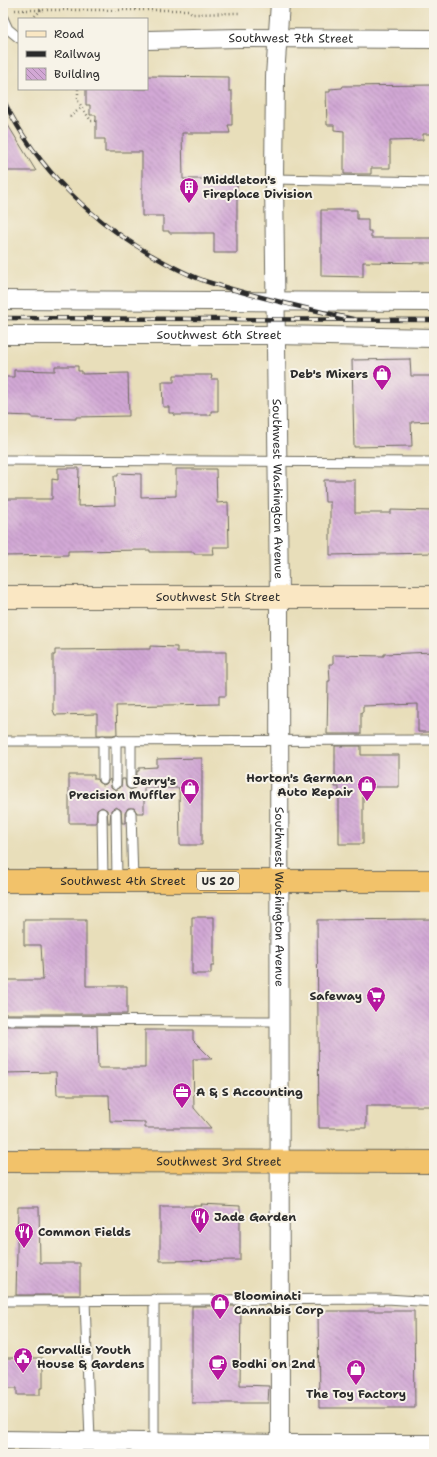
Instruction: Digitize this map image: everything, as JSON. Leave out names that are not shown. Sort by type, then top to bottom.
[{"type":"highway","name":"Southwest 4th Street","points":[[3,881],[434,881]]},
{"type":"highway","name":"Southwest 3rd Street","points":[[3,1161],[434,1162]]},
{"type":"street","name":"Southwest Washington Avenue","points":[[280,3],[274,76],[275,335],[279,596],[278,882],[281,1162],[280,1449]]},
{"type":"street","name":"Southwest 7th Street","points":[[148,40],[277,38],[434,39]]},
{"type":"street","points":[[3,300],[434,302]]},
{"type":"street","name":"Southwest 6th Street","points":[[3,335],[275,335],[434,338]]},
{"type":"street","name":"Southwest 5th Street","points":[[3,597],[434,597]]},
{"type":"street","points":[[3,1440],[154,1441],[280,1449],[434,1444]]},
{"type":"lane","points":[[3,18],[8,29],[18,37]]},
{"type":"lane","points":[[274,179],[434,182]]},
{"type":"lane","points":[[3,460],[277,460],[434,462]]},
{"type":"lane","points":[[103,740],[103,779]]},
{"type":"lane","points":[[116,740],[116,784]]},
{"type":"lane","points":[[3,741],[434,740]]},
{"type":"lane","points":[[130,784],[131,741]]},
{"type":"lane","points":[[102,813],[118,881]]},
{"type":"lane","points":[[116,813],[118,881]]},
{"type":"lane","points":[[118,881],[131,813]]},
{"type":"lane","points":[[3,1020],[280,1021]]},
{"type":"lane","points":[[154,1299],[154,1441]]},
{"type":"lane","points":[[3,1301],[154,1299],[387,1299],[434,1302]]},
{"type":"lane","points":[[85,1300],[90,1441]]},
{"type":"path","points":[[153,3],[153,10]]},
{"type":"path","points":[[11,10],[188,10],[194,14],[239,13]]},
{"type":"path","points":[[33,18],[42,10]]},
{"type":"path","points":[[78,90],[78,101],[91,120],[96,121]]},
{"type":"path","points":[[70,117],[82,107]]},
{"type":"building","points":[[148,76],[229,77],[229,91],[232,91],[232,125],[228,125],[230,133],[182,133],[183,179],[237,179],[237,253],[214,253],[214,233],[169,233],[169,231],[163,231],[163,216],[142,216],[142,152],[105,152],[105,139],[96,139],[96,115],[90,115],[90,105],[86,105],[86,90],[148,90]]},
{"type":"building","points":[[434,85],[434,134],[423,134],[423,140],[390,141],[390,168],[371,168],[371,174],[344,174],[344,131],[334,130],[334,125],[327,125],[326,92],[330,92],[330,89],[342,88],[343,86]]},
{"type":"building","points":[[3,117],[36,171],[3,171]]},
{"type":"building","points":[[321,210],[357,210],[357,219],[368,219],[368,231],[371,231],[371,238],[434,238],[434,263],[363,262],[363,277],[321,276]]},
{"type":"building","name":"Deb's Mixers","points":[[410,359],[411,376],[434,376],[434,421],[411,422],[412,446],[354,447],[352,360]]},
{"type":"building","points":[[55,366],[78,366],[78,371],[82,371],[82,374],[128,373],[129,416],[76,417],[76,419],[32,418],[32,416],[5,415],[5,377],[14,377],[14,370],[55,371]]},
{"type":"building","points":[[174,375],[212,375],[211,379],[218,379],[218,411],[211,411],[211,415],[174,415],[174,413],[169,413],[169,407],[163,407],[162,382],[174,382]]},
{"type":"building","points":[[58,468],[79,468],[78,506],[115,505],[114,476],[118,476],[118,473],[141,474],[141,497],[176,496],[176,469],[216,469],[217,503],[228,502],[229,547],[213,547],[214,554],[194,554],[194,552],[150,552],[150,550],[68,551],[68,555],[3,556],[3,499],[52,499],[52,479],[58,480]]},
{"type":"building","points":[[324,480],[355,480],[355,513],[391,513],[391,510],[434,511],[434,553],[330,555],[330,502],[325,502]]},
{"type":"building","points":[[150,646],[177,647],[177,652],[226,652],[226,696],[219,696],[219,704],[116,706],[117,734],[113,735],[97,735],[97,714],[55,715],[53,710],[53,655],[55,655],[55,650],[150,649]]},
{"type":"building","points":[[434,652],[434,732],[418,732],[418,704],[363,706],[363,712],[361,712],[361,734],[327,734],[328,681],[330,681],[329,664],[333,664],[333,655],[384,656],[384,654]]},
{"type":"building","points":[[335,746],[361,746],[361,755],[399,755],[399,787],[363,787],[363,844],[339,844],[339,787],[335,787]]},
{"type":"building","points":[[202,758],[202,845],[180,845],[179,788],[144,788],[144,813],[137,813],[134,808],[128,808],[125,813],[125,823],[122,823],[121,810],[116,807],[111,810],[110,823],[108,823],[107,810],[102,807],[97,810],[96,823],[69,823],[69,775],[94,775],[94,779],[97,779],[98,782],[103,785],[110,779],[111,787],[116,790],[121,787],[122,779],[125,779],[126,787],[131,790],[136,787],[137,771],[139,771],[139,768],[157,767],[157,759]]},
{"type":"building","points":[[192,917],[214,917],[214,966],[211,966],[211,974],[192,974]]},
{"type":"building","name":"Safeway","points":[[434,919],[434,1106],[366,1106],[366,1128],[319,1128],[317,920]]},
{"type":"building","points":[[24,920],[86,920],[86,986],[127,986],[127,1014],[3,1014],[3,980],[43,980],[41,945],[24,945]]},
{"type":"building","points":[[3,1026],[97,1026],[98,1068],[145,1068],[145,1030],[193,1030],[193,1040],[212,1059],[193,1059],[194,1108],[211,1128],[145,1128],[145,1122],[110,1121],[109,1095],[57,1095],[56,1072],[3,1073]]},
{"type":"building","points":[[201,1204],[240,1206],[240,1260],[160,1261],[160,1206],[202,1206]]},
{"type":"building","points":[[18,1207],[39,1207],[40,1263],[80,1263],[80,1295],[16,1295]]},
{"type":"building","points":[[192,1306],[241,1306],[240,1385],[269,1386],[268,1403],[192,1403]]},
{"type":"building","points":[[318,1311],[414,1311],[415,1408],[319,1408]]},
{"type":"building","points":[[5,1358],[43,1358],[43,1388],[40,1388],[40,1395],[17,1395],[17,1388],[5,1388]]},
{"type":"railway","points":[[3,99],[17,125],[33,149],[70,193],[92,213],[139,247],[175,268],[205,281],[265,298],[357,320]]},
{"type":"railway","points":[[3,318],[434,320]]},
{"type":"place","name":"Middleton's Fireplace Division","points":[[189,204]]},
{"type":"place","name":"Deb's Mixers","points":[[382,391]]},
{"type":"place","name":"Horton's German Auto Repair","points":[[367,802]]},
{"type":"place","name":"Jerry's Precision Muffler","points":[[190,805]]},
{"type":"place","name":"Safeway","points":[[376,1013]]},
{"type":"place","name":"A & S Accounting","points":[[182,1109]]},
{"type":"place","name":"Jade Garden","points":[[200,1234]]},
{"type":"place","name":"Common Fields","points":[[24,1249]]},
{"type":"place","name":"Bloominati Cannabis Corp","points":[[220,1320]]},
{"type":"place","name":"Corvallis Youth House & Gardens","points":[[23,1374]]},
{"type":"place","name":"Bodhi on 2nd","points":[[218,1381]]},
{"type":"place","name":"The Toy Factory","points":[[356,1386]]}]
